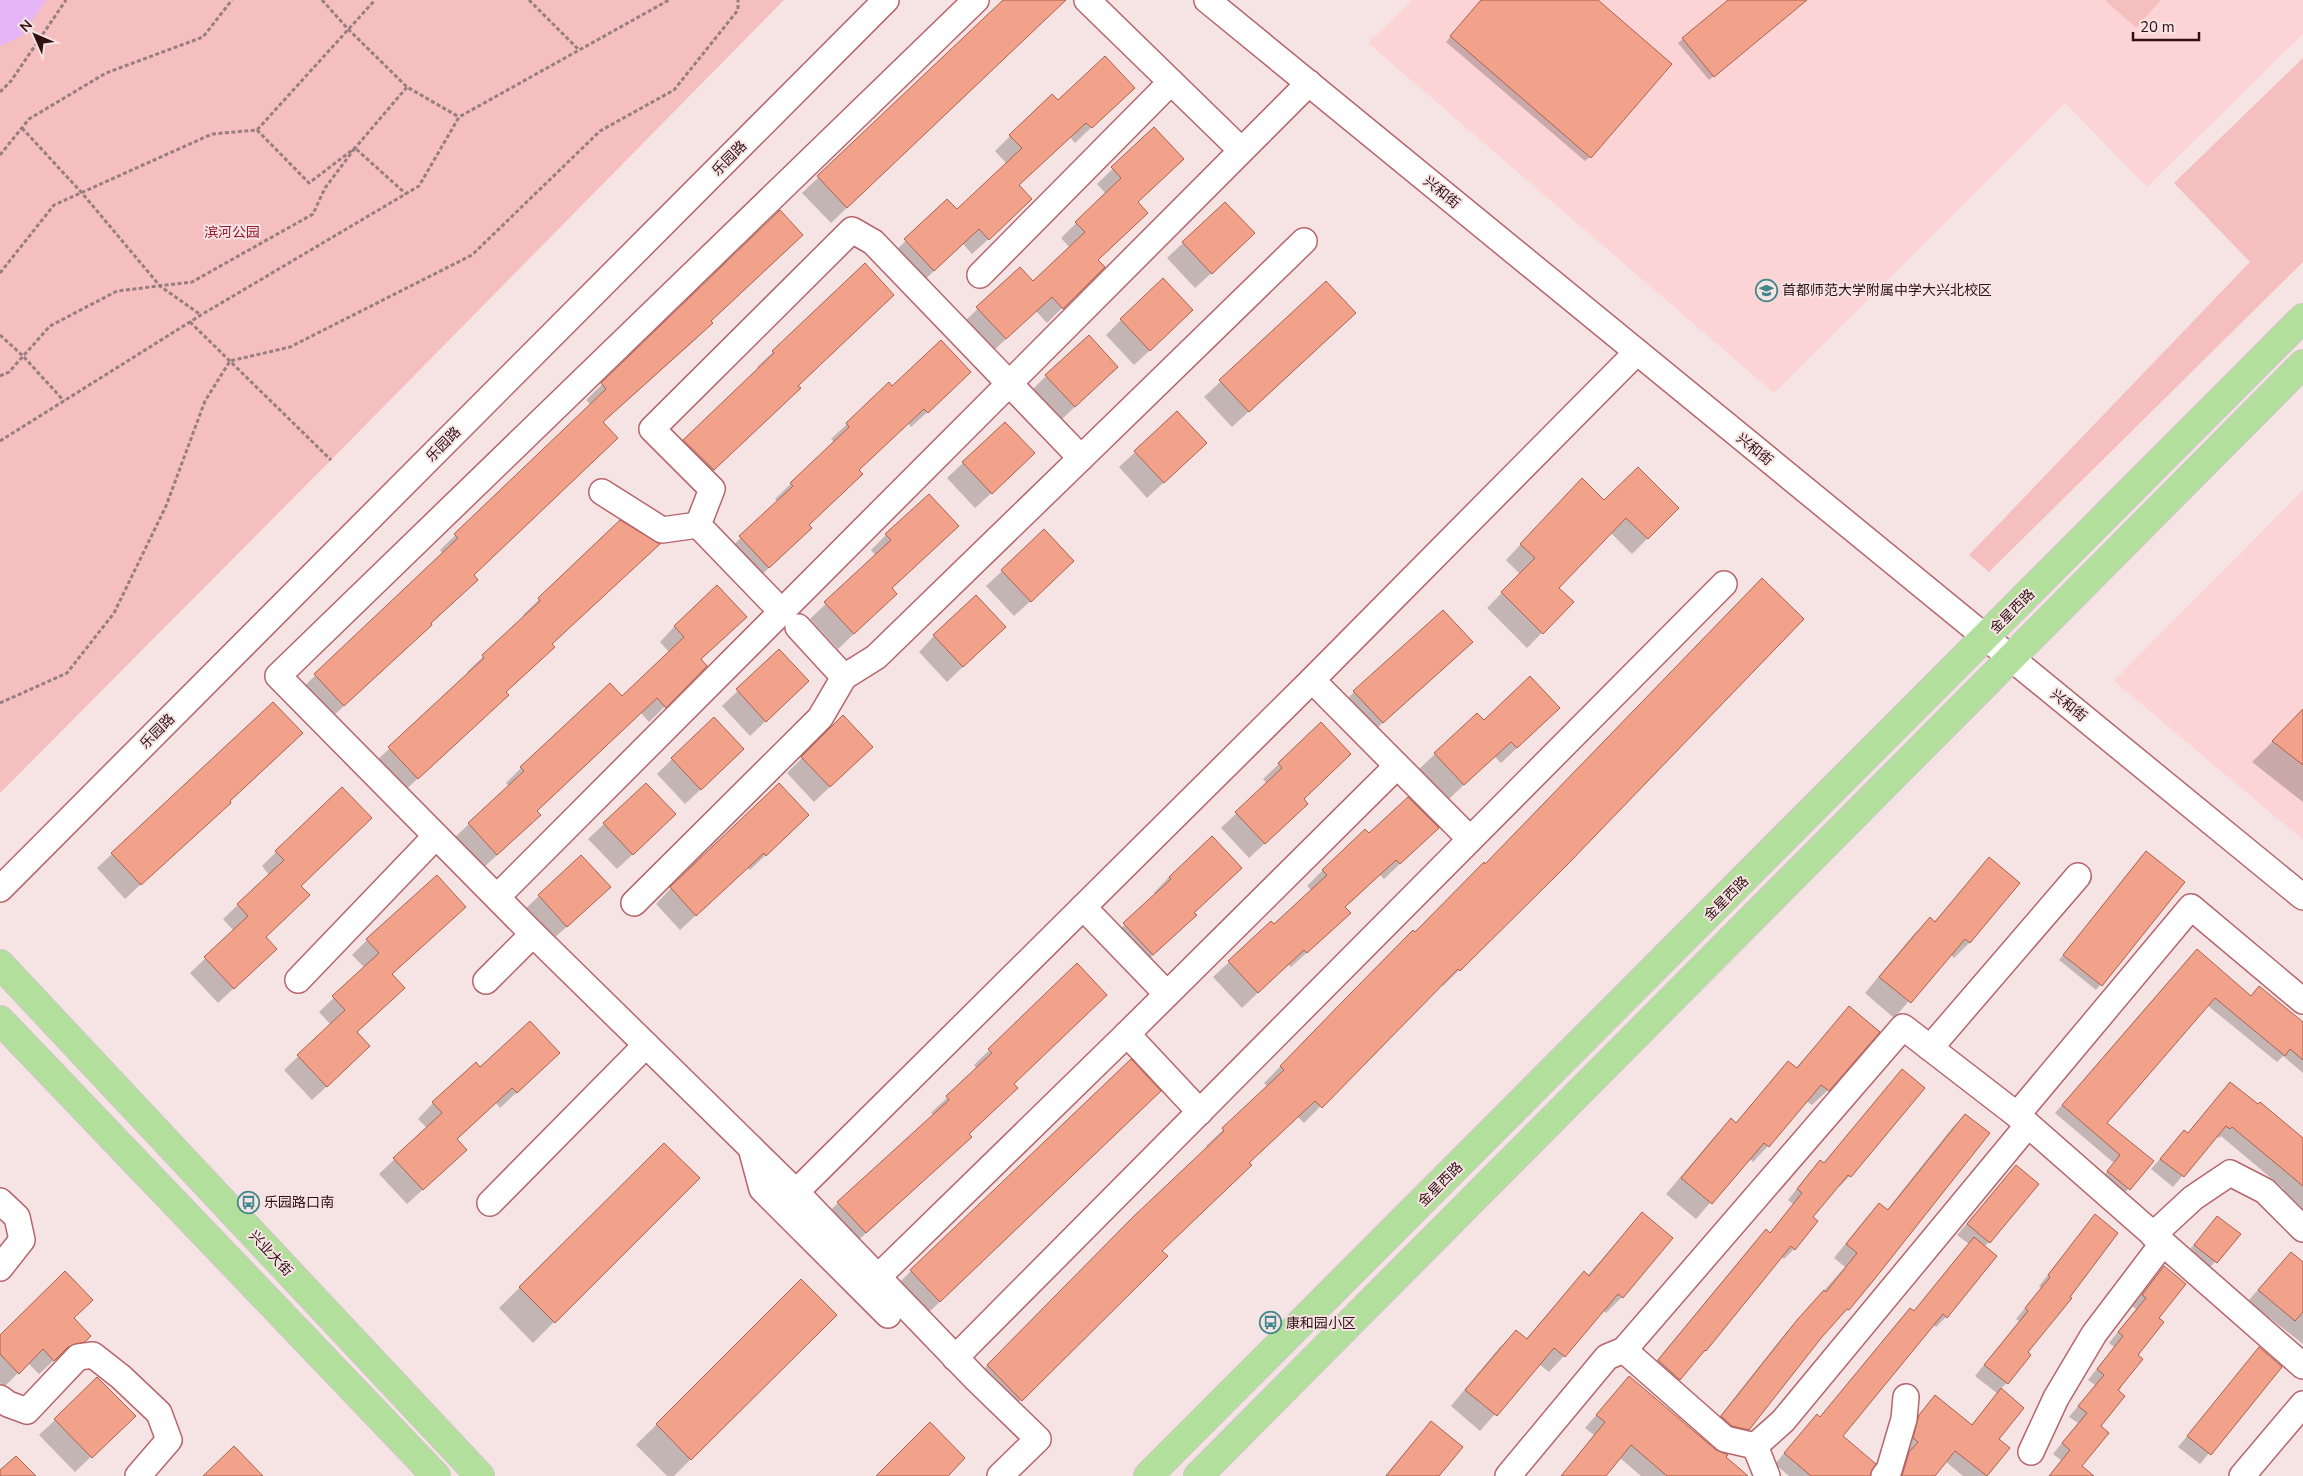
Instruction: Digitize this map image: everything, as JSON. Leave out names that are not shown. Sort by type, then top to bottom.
[{"type":"main road","name":"金星西路","points":[[1148,1476],[2303,318]]},
{"type":"main road","points":[[1198,1476],[2303,364]]},
{"type":"main road","name":"兴业大街","points":[[0,964],[480,1476]]},
{"type":"main road","points":[[0,1020],[436,1476]]},
{"type":"street","name":"乐园路","points":[[0,889],[886,0]]},
{"type":"street","points":[[976,0],[278,676],[533,934],[796,1192],[955,1358],[1038,1439],[1000,1476]]},
{"type":"street","points":[[1087,0],[1241,150]]},
{"type":"street","name":"兴和街","points":[[1208,0],[2303,898]]},
{"type":"street","points":[[980,275],[1171,82]]},
{"type":"street","points":[[496,897],[789,619],[1008,383],[1309,83]]},
{"type":"street","points":[[698,525],[712,489],[652,429],[852,230],[873,242],[1081,458]]},
{"type":"street","points":[[634,903],[820,718],[844,677],[876,657],[1304,241]]},
{"type":"street","points":[[796,1192],[1312,680],[1637,352]]},
{"type":"street","points":[[602,492],[662,530],[698,525]]},
{"type":"street","points":[[698,525],[844,677]]},
{"type":"street","points":[[955,1358],[1724,584]]},
{"type":"street","points":[[1312,680],[1470,839]]},
{"type":"street","points":[[878,1277],[1168,994],[1397,766]]},
{"type":"street","points":[[298,980],[436,836]]},
{"type":"street","points":[[1930,1048],[2078,876]]},
{"type":"street","points":[[1083,907],[1168,994]]},
{"type":"street","points":[[1755,1446],[1783,1421],[2191,907],[2303,1001]]},
{"type":"street","points":[[486,981],[533,934]]},
{"type":"street","points":[[1508,1476],[1608,1357],[1624,1350],[1903,1027],[2022,1120],[2303,1366]]},
{"type":"street","points":[[1127,1034],[1200,1112]]},
{"type":"street","points":[[490,1203],[646,1045]]},
{"type":"street","points":[[751,1148],[762,1189],[888,1315]]},
{"type":"street","points":[[2031,1452],[2056,1398],[2094,1334],[2158,1239],[2193,1198],[2230,1173],[2265,1191],[2303,1229]]},
{"type":"street","points":[[0,1201],[17,1217],[22,1240],[10,1259],[0,1268]]},
{"type":"street","points":[[1624,1350],[1726,1439],[1755,1446]]},
{"type":"street","points":[[0,1398],[8,1404],[27,1411],[78,1357],[93,1355],[121,1377],[160,1413],[169,1440],[138,1476]]},
{"type":"street","points":[[1884,1476],[1889,1470],[1904,1419],[1906,1397]]},
{"type":"street","points":[[2242,1476],[2303,1404]]},
{"type":"street","points":[[1755,1446],[1767,1476]]},
{"type":"path","points":[[0,92],[11,81],[66,0]]},
{"type":"path","points":[[0,155],[29,119],[106,73],[203,37],[232,0]]},
{"type":"path","points":[[322,0],[348,29],[407,87],[459,117]]},
{"type":"path","points":[[0,273],[54,205],[212,134],[257,130],[375,0]]},
{"type":"path","points":[[529,0],[579,50]]},
{"type":"path","points":[[0,441],[201,315],[418,186],[459,117],[670,0]]},
{"type":"path","points":[[0,703],[67,673],[114,613],[166,506],[205,401],[230,362],[290,347],[472,255],[600,131],[674,90],[738,10],[738,0]]},
{"type":"path","points":[[0,376],[9,372],[50,326],[117,291],[192,282],[313,214],[326,188],[355,148],[407,87]]},
{"type":"path","points":[[22,128],[82,193],[160,286],[201,315]]},
{"type":"path","points":[[257,130],[310,183],[355,148]]},
{"type":"path","points":[[355,148],[406,194]]},
{"type":"path","points":[[190,322],[331,460]]},
{"type":"path","points":[[0,335],[24,356],[64,401]]},
{"type":"shaded area","points":[[0,0],[46,0],[22,36],[0,46]]},
{"type":"shaded area","name":"首都师范大学附属中学大兴北校区","points":[[1412,0],[2303,0],[2303,34],[2147,187],[2065,103],[1774,393],[1368,43]]},
{"type":"shaded area","points":[[2303,490],[2303,840],[2114,681]]},
{"type":"green space","name":"滨河公园","points":[[0,0],[784,0],[0,793]]},
{"type":"green space","points":[[2105,0],[2161,0],[2136,28]]},
{"type":"green space","points":[[2303,58],[2303,262],[1989,572],[1969,555],[2250,262],[2174,183]]},
{"type":"building","points":[[1003,0],[1066,0],[847,208],[817,176]]},
{"type":"building","points":[[1481,0],[1598,0],[1672,64],[1591,158],[1450,36]]},
{"type":"building","points":[[1728,0],[1807,0],[1714,77],[1682,38]]},
{"type":"building","points":[[1105,56],[1135,88],[1092,128],[1086,123],[1019,185],[1032,199],[989,240],[979,229],[934,271],[904,239],[947,199],[957,209],[1022,148],[1009,135],[1052,94],[1058,100]]},
{"type":"building","points":[[1154,127],[1184,159],[1138,202],[1148,213],[1098,260],[1105,267],[1063,309],[1052,297],[1006,339],[976,307],[1020,267],[1033,281],[1085,232],[1075,222],[1121,178],[1111,167]]},
{"type":"building","points":[[1225,202],[1255,233],[1212,274],[1182,242]]},
{"type":"building","points":[[780,210],[803,235],[711,321],[713,323],[603,422],[618,438],[474,575],[478,580],[431,623],[432,625],[344,706],[314,674],[458,538],[454,534],[606,389],[601,383]]},
{"type":"building","points":[[865,263],[894,295],[798,386],[801,388],[714,470],[683,440],[774,353],[772,351]]},
{"type":"building","points":[[1163,278],[1193,310],[1150,351],[1120,319]]},
{"type":"building","points":[[1326,281],[1356,313],[1249,412],[1219,380]]},
{"type":"building","points":[[1089,335],[1118,367],[1075,407],[1045,375]]},
{"type":"building","points":[[941,340],[971,372],[928,413],[924,409],[859,470],[863,474],[809,525],[812,528],[769,568],[739,536],[793,486],[790,483],[849,427],[846,423],[889,382],[892,386]]},
{"type":"building","points":[[1177,411],[1207,443],[1164,483],[1134,451]]},
{"type":"building","points":[[1005,422],[1035,453],[992,494],[962,462]]},
{"type":"building","points":[[1638,467],[1679,508],[1648,539],[1626,518],[1559,588],[1574,602],[1543,634],[1501,592],[1535,558],[1520,544],[1582,478],[1604,500]]},
{"type":"building","points":[[929,494],[959,526],[892,588],[897,594],[854,634],[824,602],[891,540],[885,534]]},
{"type":"building","points":[[620,520],[660,544],[552,644],[555,647],[506,692],[509,695],[418,779],[388,747],[484,658],[482,655],[540,601],[538,598]]},
{"type":"building","points":[[1044,529],[1074,561],[1031,602],[1001,570]]},
{"type":"building","points":[[1762,578],[1804,619],[1567,865],[1460,971],[1458,969],[1322,1108],[1315,1101],[1249,1163],[1252,1165],[1162,1251],[1168,1256],[1022,1401],[987,1365],[1133,1217],[1224,1131],[1222,1128],[1284,1070],[1280,1066],[1347,997],[1413,930],[1415,932],[1484,862],[1485,864]]},
{"type":"building","points":[[717,585],[747,617],[701,659],[707,666],[666,708],[657,698],[537,811],[541,815],[497,855],[468,823],[524,771],[520,767],[610,683],[622,696],[684,637],[674,626]]},
{"type":"building","points":[[976,595],[1006,627],[963,667],[933,635]]},
{"type":"building","points":[[1443,610],[1473,642],[1383,723],[1353,691]]},
{"type":"building","points":[[779,649],[809,681],[766,722],[736,689]]},
{"type":"building","points":[[1530,676],[1560,708],[1517,748],[1511,742],[1464,785],[1434,753],[1477,713],[1484,720]]},
{"type":"building","points":[[273,702],[303,733],[230,801],[231,803],[141,885],[111,853]]},
{"type":"building","points":[[2303,709],[2303,765],[2272,741]]},
{"type":"building","points":[[843,715],[873,747],[830,787],[801,757]]},
{"type":"building","points":[[714,717],[744,749],[701,790],[671,758]]},
{"type":"building","points":[[1321,722],[1351,754],[1304,799],[1308,804],[1265,844],[1235,812],[1282,768],[1278,763]]},
{"type":"building","points":[[646,783],[676,814],[633,855],[603,823]]},
{"type":"building","points":[[779,783],[809,815],[766,856],[764,853],[696,916],[670,887]]},
{"type":"building","points":[[342,787],[372,818],[301,886],[310,895],[266,937],[277,949],[234,989],[204,957],[248,916],[237,904],[284,860],[275,851]]},
{"type":"building","points":[[1408,797],[1439,828],[1400,864],[1396,860],[1345,907],[1351,913],[1307,953],[1304,950],[1258,993],[1228,961],[1271,921],[1274,924],[1327,875],[1322,870],[1365,829],[1369,833]]},
{"type":"building","points":[[1212,836],[1242,868],[1194,913],[1197,915],[1153,955],[1123,923],[1171,879],[1169,877]]},
{"type":"building","points":[[2146,851],[2185,882],[2102,986],[2063,955]]},
{"type":"building","points":[[581,855],[611,887],[567,927],[538,895]]},
{"type":"building","points":[[1989,857],[2020,883],[1970,943],[1965,939],[1911,1003],[1879,977],[1930,917],[1935,922]]},
{"type":"building","points":[[437,875],[466,907],[392,974],[405,988],[357,1032],[370,1046],[327,1087],[297,1055],[345,1010],[332,996],[379,953],[366,939]]},
{"type":"building","points":[[2197,949],[2251,996],[2259,986],[2303,1022],[2303,1060],[2290,1049],[2285,1056],[2215,998],[2107,1123],[2154,1161],[2130,1190],[2107,1171],[2120,1155],[2062,1105]]},
{"type":"building","points":[[1077,963],[1107,995],[1014,1084],[1018,1088],[969,1134],[972,1137],[866,1233],[837,1202],[949,1100],[946,1096],[992,1053],[988,1049]]},
{"type":"building","points":[[1849,1006],[1880,1032],[1829,1091],[1821,1085],[1769,1147],[1764,1143],[1712,1204],[1681,1178],[1731,1118],[1736,1123],[1788,1061],[1797,1068]]},
{"type":"building","points":[[530,1021],[560,1053],[517,1093],[512,1088],[457,1139],[467,1150],[423,1190],[393,1158],[442,1113],[432,1102],[476,1062],[480,1067]]},
{"type":"building","points":[[1131,1059],[1161,1091],[940,1302],[910,1270]]},
{"type":"building","points":[[1902,1069],[1925,1088],[1851,1177],[1848,1175],[1813,1217],[1818,1221],[1795,1250],[1791,1246],[1706,1351],[1680,1380],[1658,1360],[1766,1229],[1770,1233],[1802,1193],[1797,1189],[1820,1160],[1824,1163]]},
{"type":"building","points":[[2230,1082],[2258,1104],[2260,1102],[2303,1138],[2303,1186],[2232,1127],[2230,1129],[2226,1126],[2184,1177],[2160,1159],[2184,1130],[2188,1133]]},
{"type":"building","points":[[1965,1114],[1990,1133],[1873,1281],[1849,1310],[1847,1309],[1822,1337],[1749,1430],[1732,1426],[1721,1416],[1797,1320],[1824,1290],[1826,1292],[1857,1253],[1846,1244],[1879,1203],[1888,1210]]},
{"type":"building","points":[[664,1143],[700,1178],[555,1323],[519,1287]]},
{"type":"building","points":[[2016,1165],[2039,1184],[1990,1243],[1967,1224]]},
{"type":"building","points":[[1642,1212],[1673,1238],[1623,1298],[1618,1294],[1565,1357],[1554,1348],[1497,1416],[1465,1390],[1516,1330],[1527,1339],[1584,1271],[1589,1276]]},
{"type":"building","points":[[2095,1214],[2118,1233],[2070,1297],[2072,1298],[2028,1352],[2031,1355],[2008,1384],[1984,1365],[2028,1311],[2025,1308],[2050,1277],[2048,1275]]},
{"type":"building","points":[[2217,1216],[2241,1234],[2217,1263],[2194,1245]]},
{"type":"building","points":[[1974,1237],[1997,1256],[1947,1318],[1943,1314],[1843,1436],[1876,1464],[1870,1476],[1811,1476],[1784,1453],[1817,1414],[1820,1417],[1910,1308],[1914,1311]]},
{"type":"building","points":[[2291,1252],[2303,1262],[2303,1312],[2295,1321],[2258,1290]]},
{"type":"building","points":[[2164,1266],[2186,1284],[2159,1318],[2164,1322],[2138,1355],[2143,1359],[2118,1390],[2125,1396],[2101,1426],[2109,1433],[2082,1466],[2094,1476],[2049,1476],[2070,1450],[2062,1443],[2087,1413],[2078,1406],[2104,1375],[2097,1369],[2123,1336],[2118,1332],[2146,1298],[2142,1295]]},
{"type":"building","points":[[65,1271],[93,1300],[74,1318],[91,1336],[85,1342],[68,1347],[54,1361],[43,1349],[19,1374],[0,1354],[0,1335]]},
{"type":"building","points":[[801,1279],[837,1315],[691,1460],[656,1424]]},
{"type":"building","points":[[2259,1347],[2282,1367],[2211,1455],[2187,1436]]},
{"type":"building","points":[[1629,1376],[1716,1450],[1728,1455],[1726,1457],[1748,1476],[1667,1476],[1631,1445],[1606,1476],[1561,1476],[1605,1422],[1596,1415]]},
{"type":"building","points":[[97,1377],[136,1416],[92,1458],[54,1419]]},
{"type":"building","points":[[2001,1388],[2024,1408],[1999,1439],[2010,1448],[1987,1476],[1955,1451],[1935,1476],[1902,1476],[1909,1452],[1918,1442],[1913,1438],[1919,1415],[1935,1395],[1972,1425]]},
{"type":"building","points":[[1431,1421],[1463,1447],[1439,1476],[1386,1476]]},
{"type":"building","points":[[930,1422],[965,1458],[948,1476],[876,1476]]},
{"type":"building","points":[[234,1446],[263,1476],[203,1476]]},
{"type":"building","points":[[16,1456],[36,1476],[0,1476],[0,1470]]},
{"type":"place","name":"首都师范大学附属中学大兴北校区","points":[[1766,290]]},
{"type":"place","name":"乐园路口南","points":[[248,1202]]},
{"type":"place","name":"康和园小区","points":[[1270,1323]]}]
